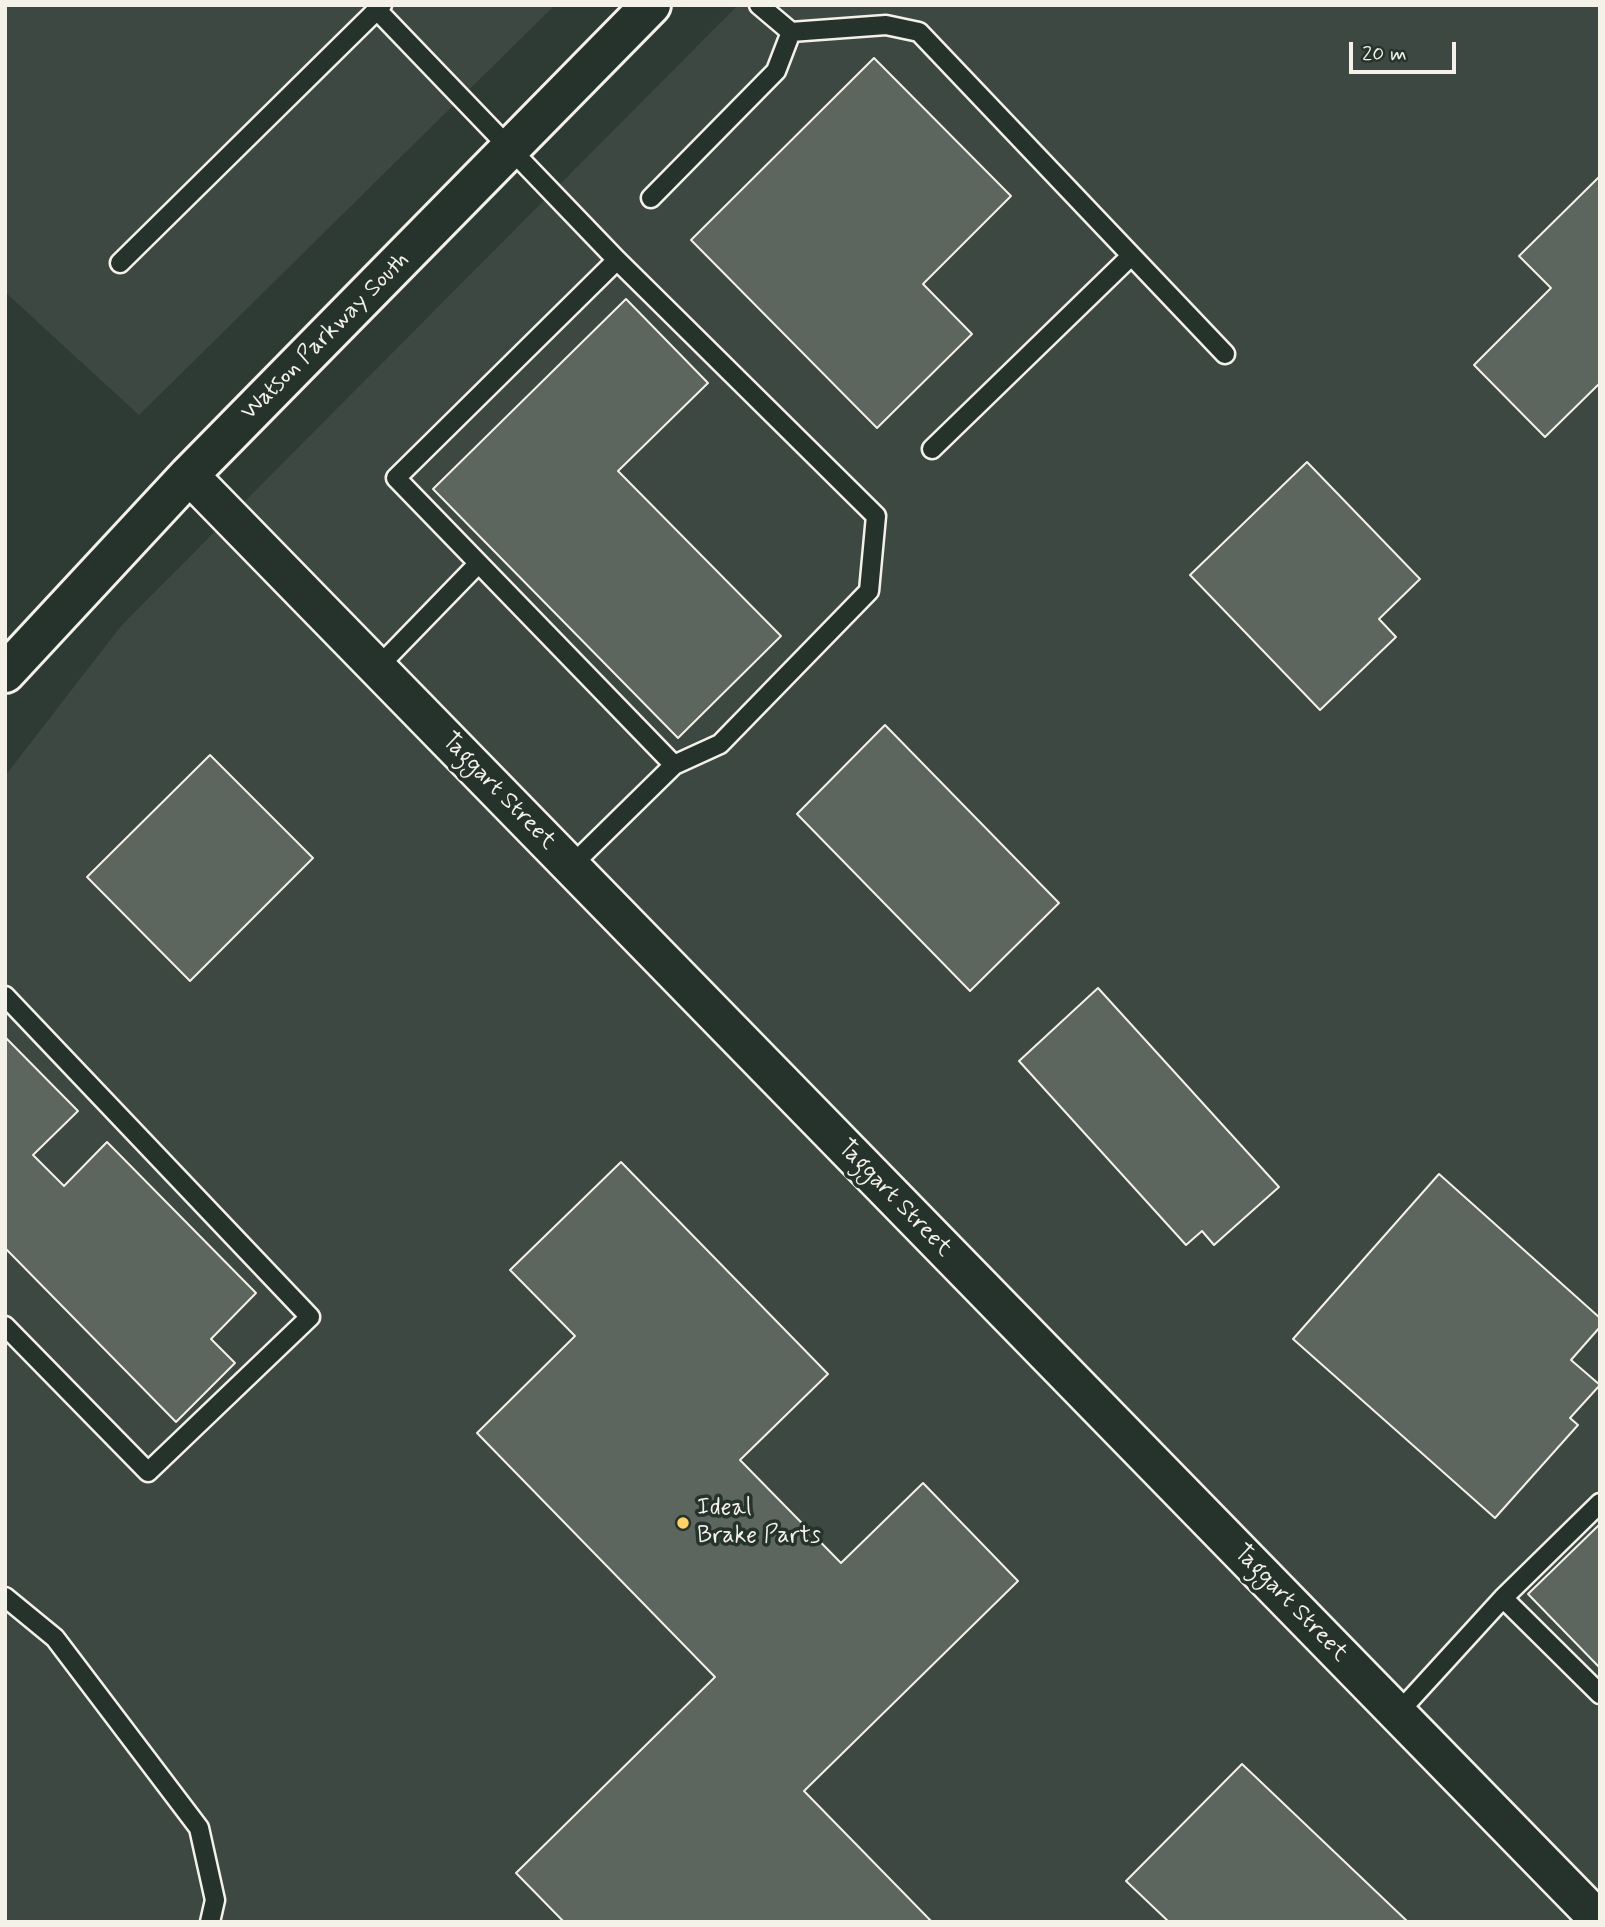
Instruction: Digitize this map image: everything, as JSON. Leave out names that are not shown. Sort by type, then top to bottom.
[{"type":"main road","name":"Watson Parkway South","points":[[5,673],[189,475],[651,5]]},
{"type":"street","name":"Taggart Street","points":[[189,475],[1600,1921]]},
{"type":"lane","points":[[759,5],[791,32],[886,25],[919,32],[1225,354]]},
{"type":"lane","points":[[120,263],[379,8],[617,260],[876,516],[869,591],[720,744],[674,765],[570,867]]},
{"type":"lane","points":[[651,198],[776,71],[791,32]]},
{"type":"lane","points":[[932,449],[1131,256]]},
{"type":"lane","points":[[617,260],[396,478],[674,765]]},
{"type":"lane","points":[[378,667],[478,564]]},
{"type":"lane","points":[[5,996],[310,1317],[148,1472],[5,1326]]},
{"type":"lane","points":[[1397,1714],[1503,1598],[1600,1503]]},
{"type":"lane","points":[[5,1597],[55,1638],[199,1828],[215,1900],[210,1922]]},
{"type":"lane","points":[[1503,1598],[1600,1694]]},
{"type":"shaded area","points":[[5,5],[555,5],[139,415],[5,292]]},
{"type":"shaded area","points":[[738,5],[1600,5],[1600,1922],[5,1922],[5,776],[121,626]]},
{"type":"building","points":[[874,58],[1011,196],[923,284],[972,334],[877,428],[691,240]]},
{"type":"building","points":[[1600,176],[1600,383],[1545,437],[1474,365],[1551,288],[1519,256]]},
{"type":"building","points":[[626,299],[708,383],[618,471],[781,636],[678,738],[433,489]]},
{"type":"building","points":[[1307,462],[1420,579],[1379,619],[1396,637],[1320,710],[1190,575]]},
{"type":"building","points":[[885,725],[1059,903],[970,991],[797,814]]},
{"type":"building","points":[[210,755],[313,858],[190,981],[87,877]]},
{"type":"building","points":[[1098,988],[1279,1187],[1214,1245],[1202,1231],[1186,1245],[1019,1061]]},
{"type":"building","points":[[5,1037],[78,1111],[33,1155],[64,1186],[107,1142],[256,1293],[211,1339],[235,1363],[176,1422],[5,1248]]},
{"type":"building","name":"Ideal Brake Parts","points":[[621,1162],[828,1374],[740,1460],[841,1563],[923,1483],[1018,1581],[804,1791],[932,1922],[564,1922],[516,1873],[715,1677],[477,1433],[575,1336],[510,1270]]},
{"type":"building","points":[[1439,1174],[1600,1318],[1600,1327],[1571,1360],[1600,1385],[1570,1418],[1578,1425],[1495,1518],[1293,1339]]},
{"type":"building","points":[[1600,1524],[1600,1668],[1528,1594]]},
{"type":"building","points":[[1242,1764],[1408,1922],[1169,1922],[1126,1881]]},
{"type":"place","name":"Ideal Brake Parts","points":[[683,1523]]}]
